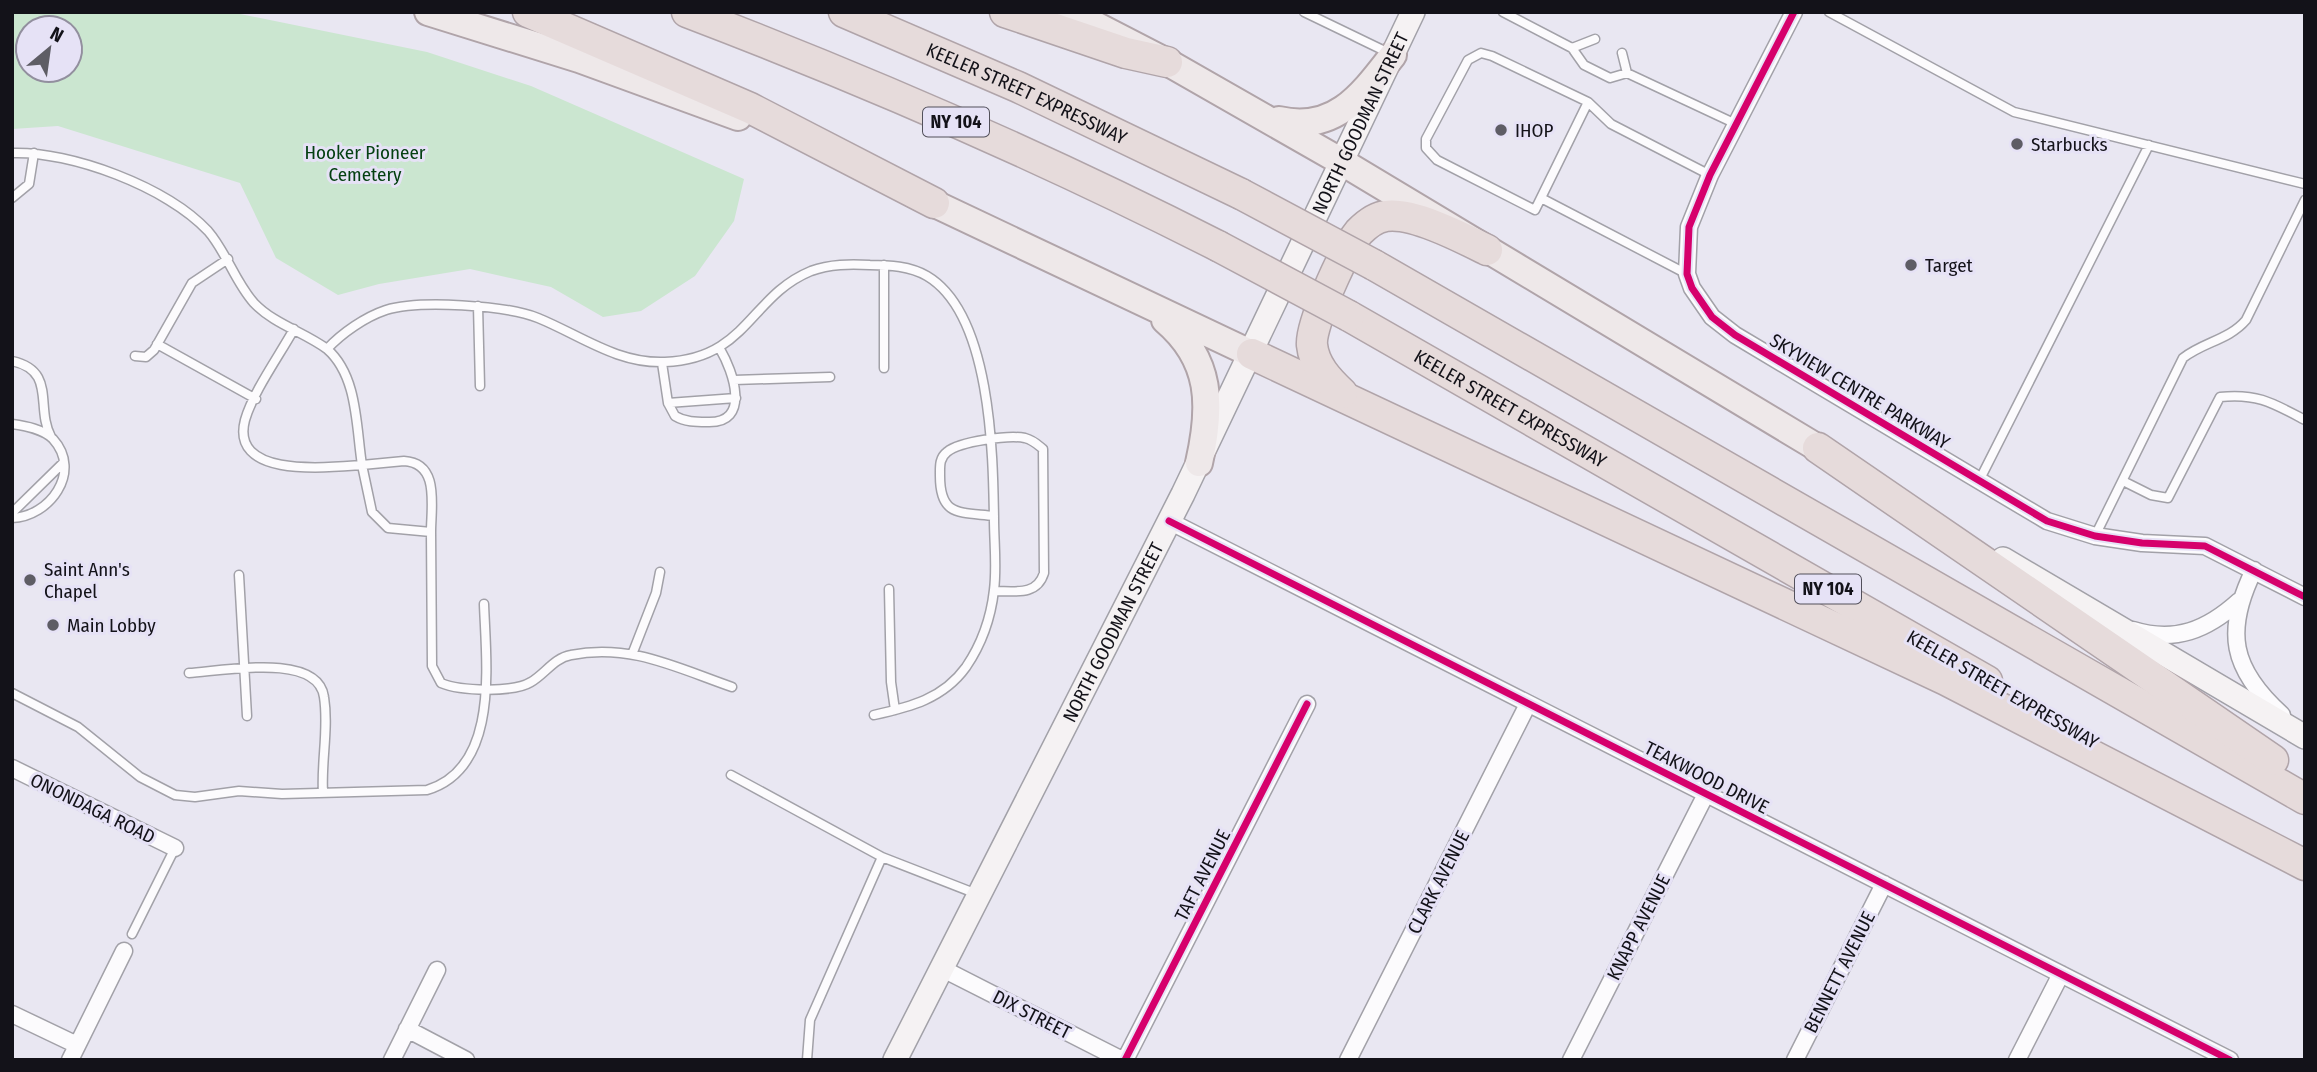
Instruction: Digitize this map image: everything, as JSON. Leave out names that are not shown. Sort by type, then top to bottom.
[{"type":"highway","points":[[528,12],[759,112],[934,203]]},
{"type":"highway","name":"KEELER STREET EXPRESSWAY","points":[[687,12],[932,111],[1068,172],[1218,246],[1349,316],[2305,864]]},
{"type":"highway","name":"KEELER STREET EXPRESSWAY","points":[[844,12],[1018,87],[1241,194],[1374,265],[2305,799]]},
{"type":"highway","points":[[1005,12],[1126,53],[1167,62]]},
{"type":"highway","points":[[1361,406],[1324,375],[1311,342],[1317,316],[1358,234],[1377,219],[1399,216],[1487,250]]},
{"type":"highway","points":[[1252,354],[1946,680],[2305,864]]},
{"type":"highway","points":[[1818,448],[2305,782]]},
{"type":"main road","points":[[428,12],[668,91],[777,134],[934,203],[1252,354]]},
{"type":"main road","points":[[1070,12],[1167,62],[1342,163],[2106,621],[2305,736]]},
{"type":"main road","name":"NORTH GOODMAN STREET","points":[[895,1060],[1199,463],[1413,12]]},
{"type":"main road","points":[[1255,112],[1290,123],[1323,121],[1355,99],[1393,55]]},
{"type":"main road","points":[[1142,302],[1184,338],[1199,361],[1206,404],[1199,463]]},
{"type":"street","name":"SKYVIEW CENTRE PARKWAY","points":[[1794,12],[1710,175],[1689,227],[1687,274],[1704,307],[1735,335],[2047,521],[2095,536],[2143,543],[2205,546],[2305,597]]},
{"type":"street","name":"TEAKWOOD DRIVE","points":[[1170,521],[2228,1059]]},
{"type":"street","points":[[2254,570],[2239,601],[2235,634],[2246,671],[2258,694],[2305,736]]},
{"type":"street","points":[[2106,621],[2145,634],[2176,636],[2219,619],[2239,601]]},
{"type":"street","name":"TAFT AVENUE","points":[[1123,1060],[1307,704]]},
{"type":"street","name":"CLARK AVENUE","points":[[1348,1060],[1528,704]]},
{"type":"street","name":"ONONDAGA ROAD","points":[[12,768],[174,848]]},
{"type":"street","name":"KNAPP AVENUE","points":[[1571,1060],[1706,794]]},
{"type":"street","name":"BENNETT AVENUE","points":[[1795,1060],[1884,884]]},
{"type":"street","points":[[12,1014],[73,1053],[124,951]]},
{"type":"street","name":"DIX STREET","points":[[942,968],[1123,1060]]},
{"type":"street","points":[[392,1060],[437,970]]},
{"type":"street","points":[[2017,1060],[2061,974]]},
{"type":"street","points":[[407,1030],[466,1060]]},
{"type":"lane","points":[[1304,12],[1393,55]]},
{"type":"lane","points":[[1503,12],[1572,48],[1584,65],[1610,78],[1627,74],[1736,124]]},
{"type":"lane","points":[[1829,12],[2014,112],[2305,184]]},
{"type":"lane","points":[[1572,48],[1595,40]]},
{"type":"lane","points":[[1588,102],[1535,210],[1429,155],[1426,139],[1468,60],[1480,53],[1492,56],[1588,102],[1611,124],[1710,175]]},
{"type":"lane","points":[[1622,53],[1627,74]]},
{"type":"lane","points":[[1979,481],[2149,145]]},
{"type":"lane","points":[[12,153],[34,153],[90,165],[170,202],[200,224],[228,259],[253,302],[327,349],[342,366],[348,380],[370,506],[379,522],[394,530],[430,532]]},
{"type":"lane","points":[[12,198],[29,184],[34,153]]},
{"type":"lane","points":[[1541,198],[1687,274]]},
{"type":"lane","points":[[2095,536],[2183,358],[2195,348],[2236,333],[2246,320],[2305,200]]},
{"type":"lane","points":[[135,356],[146,357],[157,344],[191,282],[228,259]]},
{"type":"lane","points":[[327,349],[358,324],[386,310],[478,306],[518,311],[609,352],[662,363],[692,358],[720,349],[736,337],[779,292],[802,275],[834,265],[884,265],[922,273],[943,287],[957,305],[980,374],[991,440],[994,591],[979,642],[963,671],[931,698],[874,715]]},
{"type":"lane","points":[[884,265],[884,368]]},
{"type":"lane","points":[[478,306],[480,386]]},
{"type":"lane","points":[[294,329],[246,419],[245,435],[253,451],[264,459],[288,468],[409,461],[423,467],[431,481],[433,671],[437,680],[446,685],[522,687],[566,656],[618,650],[633,652],[732,687]]},
{"type":"lane","points":[[157,344],[256,399]]},
{"type":"lane","points":[[662,363],[668,403],[679,419],[713,422],[728,417],[736,398],[734,380],[720,349]]},
{"type":"lane","points":[[12,362],[29,367],[39,379],[45,421],[63,463],[61,482],[48,504],[35,514],[12,515]]},
{"type":"lane","points":[[734,380],[830,377]]},
{"type":"lane","points":[[2123,481],[2151,495],[2168,498],[2220,397],[2244,394],[2258,397],[2305,420]]},
{"type":"lane","points":[[668,403],[736,398]]},
{"type":"lane","points":[[12,424],[36,429],[53,439]]},
{"type":"lane","points":[[994,516],[957,512],[945,506],[940,494],[940,463],[944,454],[954,447],[991,440],[1022,437],[1034,441],[1043,449],[1044,573],[1041,584],[1031,590],[994,591]]},
{"type":"lane","points":[[12,515],[63,463]]},
{"type":"lane","points":[[633,652],[656,593],[660,572]]},
{"type":"lane","points":[[239,575],[247,716]]},
{"type":"lane","points":[[890,589],[891,682],[895,710]]},
{"type":"lane","points":[[12,693],[85,731],[132,772],[166,792],[195,797],[239,791],[323,793],[427,790],[449,780],[465,764],[481,726],[484,604]]},
{"type":"lane","points":[[189,673],[299,670],[320,684],[325,700],[323,793]]},
{"type":"lane","points":[[731,775],[882,857],[979,895]]},
{"type":"lane","points":[[132,934],[174,848]]},
{"type":"lane","points":[[807,1060],[810,1020],[882,857]]},
{"type":"green space","name":"Hooker Pioneer Cemetery","points":[[12,12],[230,12],[427,52],[531,86],[744,179],[734,221],[695,276],[641,311],[603,317],[551,287],[470,269],[379,284],[338,295],[276,258],[240,183],[58,126],[12,129]]},
{"type":"cycle path","points":[[1794,12],[1710,175],[1689,227],[1687,274],[1692,288],[1712,317],[1735,335],[2047,521],[2095,536],[2142,543],[2205,546],[2305,597]]},
{"type":"cycle path","points":[[1169,521],[2230,1060]]},
{"type":"cycle path","points":[[1125,1060],[1307,704]]},
{"type":"place","name":"IHOP","points":[[1501,130]]},
{"type":"place","name":"Starbucks","points":[[2017,144]]},
{"type":"place","name":"Target","points":[[1911,265]]},
{"type":"place","name":"Saint Ann's Chapel","points":[[30,580]]},
{"type":"place","name":"Main Lobby","points":[[53,625]]}]
